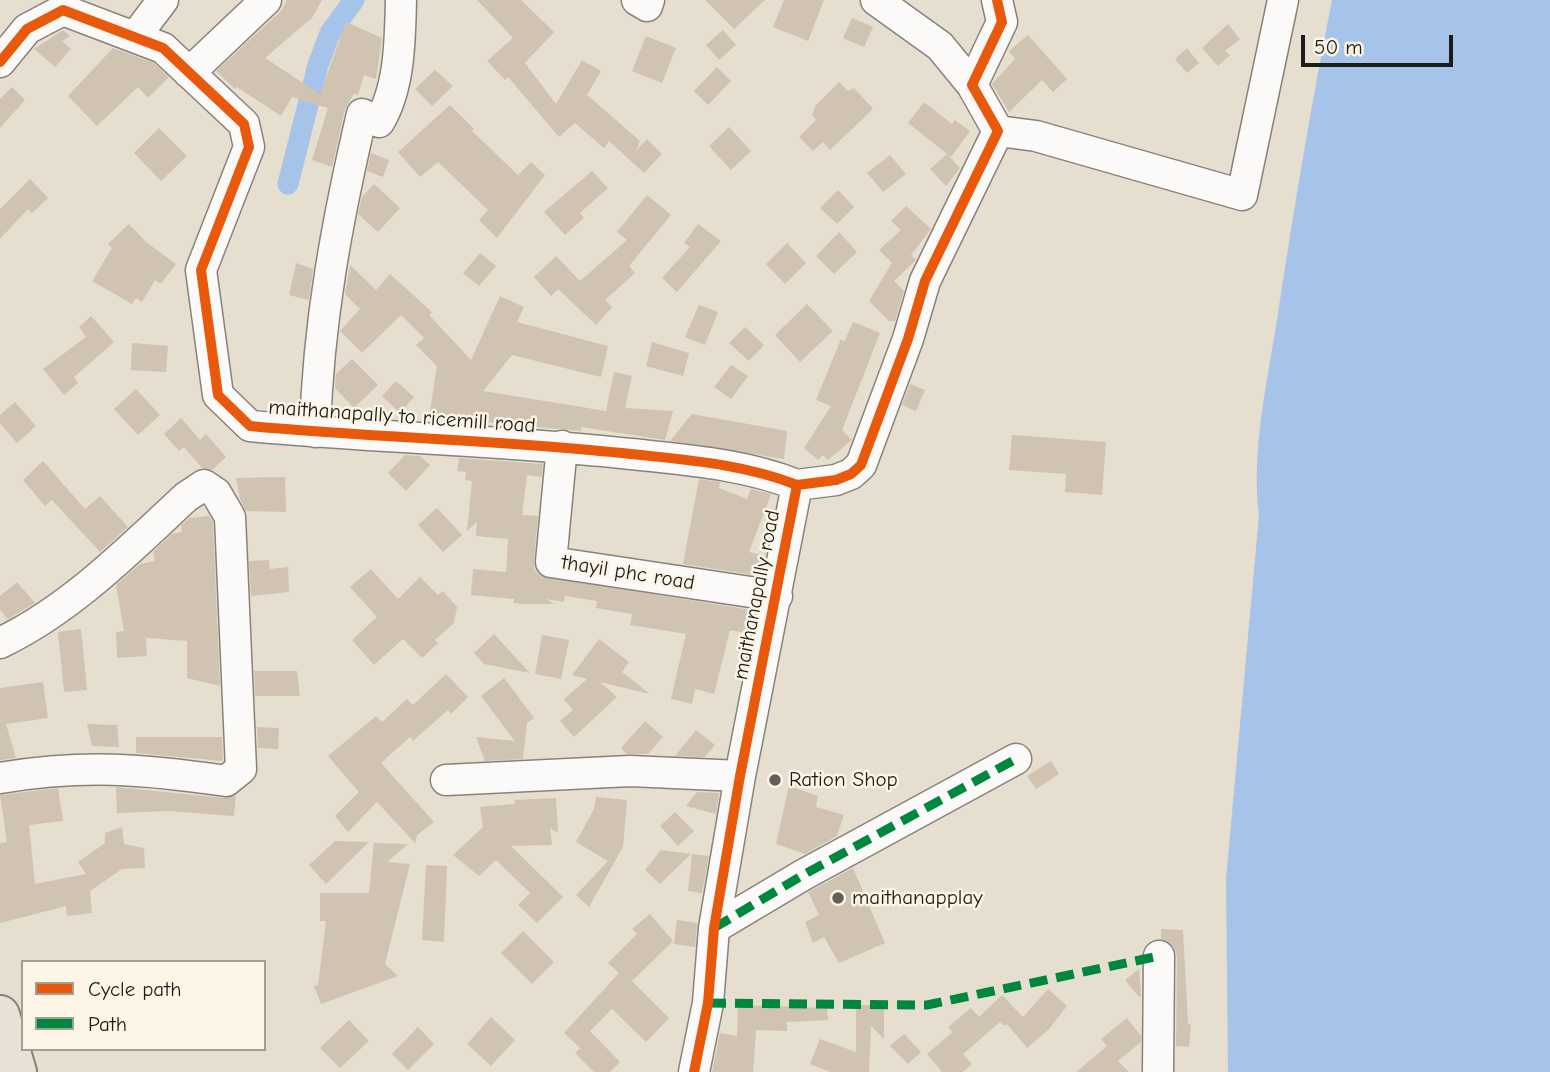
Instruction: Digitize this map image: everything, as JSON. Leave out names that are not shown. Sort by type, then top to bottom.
[{"type":"main road","points":[[0,1015],[17,1072]]},
{"type":"street","points":[[135,37],[163,0]]},
{"type":"street","points":[[189,73],[266,0]]},
{"type":"street","points":[[315,432],[317,365],[335,232],[362,114],[379,122],[386,111],[397,63],[401,0]]},
{"type":"street","points":[[637,0],[647,6],[649,0]]},
{"type":"street","points":[[876,0],[940,46],[972,85],[998,131],[1036,136],[1242,195],[1283,0]]},
{"type":"street","points":[[972,85],[1002,22],[997,0]]},
{"type":"street","name":"maithanapally to ricemill road","points":[[0,62],[27,29],[63,9],[163,48],[244,124],[249,147],[201,270],[218,395],[250,426],[562,446],[712,463],[774,476],[797,485]]},
{"type":"street","name":"maithanapally road","points":[[694,1072],[708,1003],[714,928],[740,776],[797,485],[836,480],[851,474],[861,465],[908,340],[925,281],[998,131]]},
{"type":"street","name":"thayil phc road","points":[[562,446],[551,562],[777,596]]},
{"type":"street","points":[[0,643],[31,628],[74,597],[186,497],[204,485],[216,493],[230,517],[241,769],[226,781],[147,770],[99,767],[51,769],[0,778]]},
{"type":"street","points":[[714,928],[803,875],[1016,759]]},
{"type":"street","points":[[446,780],[630,771],[740,776]]},
{"type":"street","points":[[1158,1072],[1159,956]]},
{"type":"water","points":[[1332,0],[1550,0],[1550,1072],[1228,1072],[1226,879],[1259,515],[1259,442],[1296,200]]},
{"type":"building","points":[[287,0],[322,0],[312,18],[265,58],[320,94],[346,22],[382,38],[376,79],[364,75],[358,95],[354,94],[345,109],[332,167],[312,160],[328,108],[292,97],[281,116],[237,87],[235,89],[216,71],[282,10]]},
{"type":"building","points":[[477,0],[521,0],[554,32],[525,63],[556,104],[582,60],[601,71],[587,95],[640,141],[636,151],[647,139],[662,154],[644,173],[609,141],[604,148],[575,123],[559,137],[508,77],[505,80],[487,61],[513,38]]},
{"type":"building","points":[[705,0],[765,0],[734,29]]},
{"type":"building","points":[[784,0],[824,0],[808,41],[773,27]]},
{"type":"building","points":[[852,18],[873,27],[864,47],[843,38]]},
{"type":"building","points":[[1228,24],[1240,39],[1225,51],[1230,55],[1218,66],[1202,48]]},
{"type":"building","points":[[63,30],[70,36],[62,41],[71,49],[55,67],[34,49]]},
{"type":"building","points":[[723,30],[736,45],[719,60],[706,45]]},
{"type":"building","points":[[1028,35],[1067,79],[1053,92],[1042,80],[1009,112],[992,84],[1015,59],[1009,51]]},
{"type":"building","points":[[646,36],[676,48],[662,83],[632,71]]},
{"type":"building","points":[[113,48],[154,63],[169,77],[148,98],[138,87],[97,126],[68,96]]},
{"type":"building","points":[[1187,48],[1199,63],[1187,73],[1175,59]]},
{"type":"building","points":[[717,67],[731,81],[708,105],[694,91]]},
{"type":"building","points":[[435,70],[453,86],[432,106],[415,89]]},
{"type":"building","points":[[839,82],[848,91],[854,88],[873,109],[830,150],[823,142],[813,151],[799,137],[816,120],[812,115],[816,105]]},
{"type":"building","points":[[12,87],[25,100],[0,128],[0,99]]},
{"type":"building","points":[[924,102],[952,124],[955,120],[970,131],[951,157],[908,123]]},
{"type":"building","points":[[450,105],[474,129],[472,131],[518,175],[531,162],[545,175],[497,238],[479,220],[488,210],[438,162],[420,177],[398,152]]},
{"type":"building","points":[[729,127],[751,151],[731,170],[709,146]]},
{"type":"building","points":[[159,128],[187,156],[161,181],[134,153]]},
{"type":"building","points":[[371,153],[389,160],[383,177],[367,171]]},
{"type":"building","points":[[947,154],[960,168],[946,186],[930,169]]},
{"type":"building","points":[[890,155],[906,174],[883,192],[867,173]]},
{"type":"building","points":[[592,171],[608,188],[580,213],[584,218],[565,235],[544,212]]},
{"type":"building","points":[[30,179],[48,198],[32,213],[28,209],[0,239],[0,209]]},
{"type":"building","points":[[374,184],[400,208],[378,232],[358,214],[362,197]]},
{"type":"building","points":[[838,190],[854,207],[837,224],[820,208]]},
{"type":"building","points":[[647,195],[671,215],[629,266],[635,273],[605,300],[612,307],[596,325],[558,289],[551,296],[534,277],[556,256],[580,281],[627,240],[617,232]]},
{"type":"building","points":[[906,206],[931,229],[911,255],[916,260],[894,281],[904,291],[895,321],[889,321],[869,301],[892,263],[879,250],[901,230],[891,221]]},
{"type":"building","points":[[129,224],[146,242],[176,264],[161,284],[155,280],[142,302],[136,298],[132,304],[92,281],[112,248],[108,244]]},
{"type":"building","points":[[698,224],[721,241],[677,292],[662,278],[690,247],[684,243]]},
{"type":"building","points":[[839,232],[857,252],[834,274],[816,256]]},
{"type":"building","points":[[787,243],[806,263],[785,284],[766,264]]},
{"type":"building","points":[[480,253],[496,266],[479,286],[463,273]]},
{"type":"building","points":[[296,263],[313,269],[309,300],[289,295]]},
{"type":"building","points":[[350,265],[376,290],[390,274],[432,312],[429,315],[471,360],[500,296],[524,307],[517,322],[608,346],[601,377],[512,355],[483,391],[606,411],[614,372],[632,376],[625,408],[673,411],[665,440],[581,427],[581,431],[429,417],[437,366],[416,345],[424,338],[401,315],[362,353],[340,331],[360,309],[345,294]]},
{"type":"building","points":[[807,304],[833,331],[800,362],[775,335]]},
{"type":"building","points":[[699,305],[718,312],[705,345],[685,337]]},
{"type":"building","points":[[91,316],[114,342],[74,377],[78,383],[64,395],[43,369],[86,337],[79,327]]},
{"type":"building","points":[[853,322],[880,333],[842,430],[852,440],[828,460],[823,455],[818,460],[804,448],[831,406],[816,400],[841,339],[844,342]]},
{"type":"building","points":[[745,327],[764,345],[749,361],[729,343]]},
{"type":"building","points":[[652,342],[689,353],[683,376],[646,366]]},
{"type":"building","points":[[132,343],[168,346],[166,372],[131,370]]},
{"type":"building","points":[[352,359],[378,385],[354,408],[335,388],[336,374]]},
{"type":"building","points":[[731,365],[748,376],[731,399],[714,387]]},
{"type":"building","points":[[396,381],[414,397],[400,413],[382,396]]},
{"type":"building","points":[[910,384],[925,390],[916,411],[902,405]]},
{"type":"building","points":[[136,389],[160,415],[138,435],[114,409]]},
{"type":"building","points":[[15,402],[36,426],[17,443],[0,423],[0,415]]},
{"type":"building","points":[[692,414],[787,431],[784,459],[670,441]]},
{"type":"building","points":[[181,418],[200,440],[206,434],[226,457],[212,470],[202,468],[184,447],[179,451],[164,434]]},
{"type":"building","points":[[1012,435],[1106,442],[1102,495],[1065,492],[1066,474],[1009,470]]},
{"type":"building","points":[[405,455],[420,456],[430,465],[406,491],[388,473]]},
{"type":"building","points":[[459,458],[543,464],[542,477],[527,475],[522,515],[538,516],[534,570],[541,576],[751,610],[746,633],[730,630],[714,694],[695,689],[692,704],[671,699],[686,634],[630,625],[632,614],[596,608],[597,601],[565,596],[564,602],[546,599],[554,604],[524,604],[514,603],[514,599],[471,595],[473,569],[506,572],[508,539],[476,536],[477,522],[467,531],[472,481],[465,480],[466,472],[457,471]]},
{"type":"building","points":[[43,461],[85,509],[100,496],[128,527],[100,552],[52,500],[45,506],[23,480]]},
{"type":"building","points":[[285,477],[286,512],[246,511],[240,499],[236,478]]},
{"type":"building","points":[[699,479],[720,482],[719,488],[747,499],[751,489],[771,494],[749,552],[765,556],[761,576],[683,564]]},
{"type":"building","points":[[437,508],[462,535],[443,552],[418,525]]},
{"type":"building","points":[[209,516],[213,522],[220,686],[187,678],[187,641],[146,638],[147,656],[117,658],[116,632],[124,631],[116,585],[140,564],[155,561],[153,552],[172,534],[182,532],[181,526],[189,518]]},
{"type":"building","points":[[269,560],[270,569],[288,567],[289,592],[251,596],[249,561]]},
{"type":"building","points":[[371,569],[398,599],[420,577],[438,595],[443,591],[457,607],[454,623],[435,640],[438,643],[422,658],[403,639],[374,665],[352,640],[377,617],[350,587]]},
{"type":"building","points":[[17,582],[35,603],[8,619],[0,610],[0,596]]},
{"type":"building","points":[[81,629],[87,690],[64,692],[58,632]]},
{"type":"building","points":[[494,634],[530,673],[484,664],[474,653]]},
{"type":"building","points":[[542,635],[569,640],[561,679],[535,674]]},
{"type":"building","points":[[599,639],[629,662],[622,672],[650,694],[600,682],[617,697],[574,737],[560,721],[573,710],[564,699],[587,679],[572,675]]},
{"type":"building","points":[[254,671],[297,671],[300,696],[255,696]]},
{"type":"building","points":[[446,674],[468,697],[451,714],[448,710],[413,741],[410,737],[381,763],[434,822],[417,835],[415,843],[377,802],[348,832],[335,816],[359,792],[328,756],[376,716],[382,722],[407,699],[413,705]]},
{"type":"building","points":[[504,678],[534,718],[527,723],[523,759],[485,761],[476,737],[515,741],[481,696]]},
{"type":"building","points":[[43,682],[48,718],[6,724],[16,758],[0,760],[0,688]]},
{"type":"building","points":[[645,721],[663,737],[648,754],[627,754],[621,748]]},
{"type":"building","points":[[87,724],[117,725],[119,747],[92,746]]},
{"type":"building","points":[[257,727],[279,728],[278,749],[258,748]]},
{"type":"building","points":[[696,730],[715,745],[705,757],[675,756]]},
{"type":"building","points":[[136,737],[222,737],[223,761],[136,753]]},
{"type":"building","points":[[1051,761],[1059,774],[1036,789],[1027,776]]},
{"type":"building","points":[[789,786],[818,796],[816,807],[844,815],[837,836],[805,854],[776,844]]},
{"type":"building","points":[[116,787],[224,798],[236,795],[234,816],[168,811],[117,813]]},
{"type":"building","points":[[58,788],[63,821],[29,825],[35,884],[86,874],[78,862],[105,843],[105,833],[122,827],[124,844],[144,848],[145,868],[122,869],[90,891],[92,913],[67,916],[66,906],[0,923],[0,843],[7,842],[0,795]]},
{"type":"building","points":[[697,792],[719,793],[716,814],[686,806]]},
{"type":"building","points":[[596,797],[627,800],[623,847],[589,907],[576,895],[608,861],[576,842],[594,809]]},
{"type":"building","points":[[556,798],[558,833],[550,828],[552,845],[511,846],[563,897],[537,923],[518,905],[530,893],[496,860],[479,876],[453,855],[483,827],[480,807],[515,804],[514,800]]},
{"type":"building","points":[[675,812],[694,831],[678,846],[660,826]]},
{"type":"building","points":[[335,841],[369,842],[326,884],[309,865]]},
{"type":"building","points":[[374,843],[408,844],[387,862],[410,864],[385,964],[398,976],[321,1004],[314,986],[318,985],[326,921],[320,921],[320,893],[369,893]]},
{"type":"building","points":[[661,850],[691,854],[660,884],[645,870]]},
{"type":"building","points":[[692,854],[709,856],[702,893],[688,891]]},
{"type":"building","points":[[426,865],[447,866],[444,942],[422,940]]},
{"type":"building","name":"maithanapplay","points":[[853,868],[885,943],[839,963],[824,937],[813,943],[805,922],[819,915],[808,892]]},
{"type":"building","points":[[650,914],[673,941],[632,981],[669,1018],[646,1042],[612,1009],[590,1031],[620,1062],[610,1072],[594,1072],[575,1053],[580,1048],[564,1033],[619,973],[608,963],[637,934],[632,929]]},
{"type":"building","points":[[677,920],[697,923],[695,947],[674,944]]},
{"type":"building","points":[[1161,929],[1183,930],[1188,1024],[1191,1025],[1189,1047],[1176,1046],[1177,956],[1174,947],[1161,939]]},
{"type":"building","points":[[523,931],[554,962],[532,984],[501,953]]},
{"type":"building","points":[[1139,969],[1141,995],[1139,997],[1125,980]]},
{"type":"building","points":[[1048,989],[1067,1006],[1049,1029],[1027,1048],[1007,1024],[1004,1026],[1000,1022],[963,1054],[972,1064],[963,1072],[942,1072],[927,1054],[953,1032],[948,1027],[971,1008],[979,1017],[1002,995],[1023,1017]]},
{"type":"building","points":[[738,1005],[827,1008],[828,1020],[787,1022],[787,1031],[756,1030],[753,1072],[712,1072],[720,1033],[737,1036]]},
{"type":"building","points":[[851,1005],[884,1005],[884,1039],[871,1026],[869,1072],[830,1072],[810,1064],[820,1039],[856,1052],[856,1010]]},
{"type":"building","points":[[491,1017],[515,1040],[491,1066],[467,1044]]},
{"type":"building","points":[[1127,1018],[1141,1036],[1141,1042],[1118,1061],[1129,1072],[1076,1072],[1107,1046],[1101,1039]]},
{"type":"building","points":[[349,1020],[369,1041],[340,1068],[320,1048]]},
{"type":"building","points":[[418,1027],[434,1044],[408,1070],[392,1054]]},
{"type":"building","points":[[904,1034],[921,1052],[908,1064],[890,1046]]},
{"type":"waterway","points":[[288,184],[318,65],[330,33],[354,0]]},
{"type":"marked path","points":[[714,928],[803,875],[1016,759]]},
{"type":"marked path","points":[[708,1003],[927,1005],[1159,956]]},
{"type":"cycle path","points":[[694,1072],[708,1003],[714,928],[740,776],[797,485],[836,480],[851,474],[861,465],[908,339],[925,281],[998,131],[972,85],[1002,22],[997,0]]},
{"type":"cycle path","points":[[0,62],[27,29],[63,10],[163,48],[244,124],[249,147],[201,270],[218,395],[250,426],[536,445],[673,458],[757,472],[797,485]]},
{"type":"place","name":"Ration Shop","points":[[775,780]]},
{"type":"place","name":"maithanapplay","points":[[838,898]]}]
